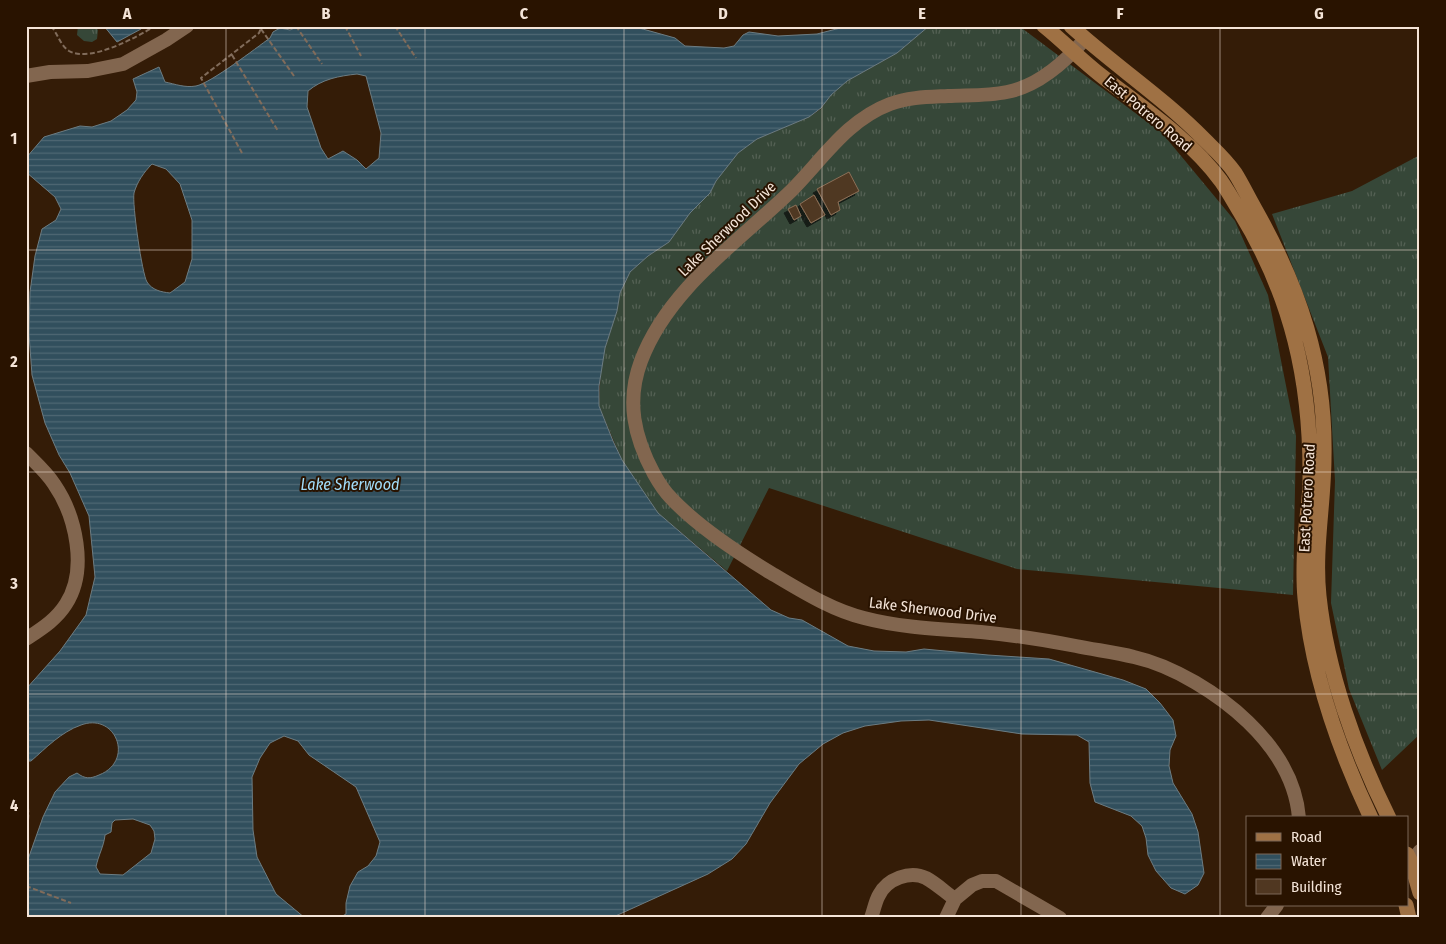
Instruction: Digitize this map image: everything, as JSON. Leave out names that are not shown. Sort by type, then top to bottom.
[{"type":"street","points":[[26,76],[50,72],[88,70],[123,64],[187,26]]},
{"type":"street","name":"East Potrero Road","points":[[1044,26],[1073,53],[1153,115],[1199,157],[1221,181],[1254,234],[1272,271],[1288,313],[1297,348],[1304,382],[1310,432],[1310,483],[1304,565],[1308,619],[1325,701],[1352,778],[1370,816]]},
{"type":"street","name":"East Potrero Road","points":[[1071,26],[1188,122],[1234,172],[1281,259],[1302,308],[1313,349],[1322,407],[1324,484],[1318,575],[1326,642],[1331,666],[1352,729],[1388,816]]},
{"type":"street","name":"Lake Sherwood Drive","points":[[1085,39],[1073,53],[1056,67],[1033,82],[1012,91],[929,96],[898,101],[884,106],[840,137],[796,186],[706,268],[656,329],[641,361],[635,384],[633,416],[637,435],[647,461],[663,489],[687,514],[754,563],[791,585],[841,610],[862,618],[888,623],[1021,637],[1136,657],[1167,668],[1200,686],[1241,715],[1270,746],[1291,782],[1299,816]]},
{"type":"street","points":[[26,453],[50,479],[62,498],[74,529],[77,565],[72,590],[67,603],[55,618],[26,639]]},
{"type":"street","points":[[1413,858],[1420,894]]},
{"type":"street","points":[[871,918],[880,893],[894,880],[907,875],[917,875],[926,878],[955,899]]},
{"type":"street","points":[[946,918],[955,899],[972,885],[982,881],[996,881],[1060,918]]},
{"type":"street","points":[[1267,918],[1276,906]]},
{"type":"path","points":[[50,26],[64,47],[74,53],[81,54],[114,46],[140,35],[155,26]]},
{"type":"path","points":[[242,153],[201,78],[259,33],[262,26]]},
{"type":"path","points":[[296,26],[322,64]]},
{"type":"path","points":[[345,26],[361,56]]},
{"type":"path","points":[[396,26],[416,58]]},
{"type":"path","points":[[260,30],[294,76]]},
{"type":"path","points":[[232,55],[278,131]]},
{"type":"path","points":[[26,800],[28,803],[26,834]]},
{"type":"path","points":[[26,886],[71,903]]},
{"type":"green space","points":[[78,26],[95,26],[98,30],[97,39],[92,42],[84,41],[77,35]]},
{"type":"green space","points":[[929,26],[1019,26],[1162,133],[1235,221],[1268,295],[1296,436],[1293,595],[1017,569],[769,488],[727,571],[658,513],[622,460],[599,406],[601,366],[605,348],[617,311],[620,293],[630,272],[648,256],[669,242],[690,213],[710,193],[716,181],[738,153],[757,139],[809,117],[821,109],[831,95],[847,81],[897,53]]},
{"type":"green space","points":[[1420,155],[1420,734],[1382,770],[1349,689],[1331,603],[1335,481],[1328,357],[1272,214],[1352,191]]},
{"type":"water","points":[[104,26],[139,26],[141,29],[117,42]]},
{"type":"water","name":"Lake Sherwood","points":[[299,26],[632,26],[675,38],[685,46],[724,48],[734,46],[743,35],[749,32],[778,36],[817,34],[848,26],[929,26],[897,53],[847,81],[831,95],[821,108],[809,117],[757,139],[738,153],[716,181],[710,193],[690,213],[669,242],[648,256],[630,272],[620,293],[617,311],[605,348],[599,386],[599,406],[622,460],[658,513],[771,610],[789,618],[802,620],[848,646],[874,651],[906,652],[924,649],[1049,659],[1123,680],[1146,689],[1173,720],[1176,736],[1170,750],[1169,766],[1173,783],[1192,814],[1198,832],[1204,873],[1198,885],[1185,894],[1171,888],[1156,871],[1148,855],[1142,826],[1131,816],[1095,802],[1090,783],[1089,742],[1077,735],[1022,734],[929,720],[901,721],[865,726],[843,733],[823,744],[799,764],[770,803],[746,844],[732,859],[708,874],[611,918],[339,918],[346,914],[346,903],[350,886],[358,872],[368,866],[376,856],[380,842],[356,787],[309,755],[298,741],[284,736],[270,743],[260,758],[252,777],[253,830],[257,857],[276,894],[305,918],[26,918],[26,865],[43,817],[55,792],[69,777],[77,773],[90,778],[110,768],[116,759],[118,750],[117,740],[112,731],[104,725],[93,723],[74,728],[54,741],[31,761],[26,761],[26,689],[60,651],[86,615],[95,577],[89,516],[45,423],[32,375],[29,334],[30,292],[35,256],[42,229],[56,220],[61,209],[55,197],[26,172],[26,158],[44,137],[80,126],[92,127],[111,121],[127,110],[136,100],[137,92],[133,79],[159,67],[165,82],[184,86],[196,86],[212,79],[233,65],[270,38],[273,32],[280,28],[290,30]],"holes":[[[357,74],[366,76],[381,133],[379,158],[366,169],[357,160],[343,151],[328,159],[321,148],[307,107],[308,91],[313,87],[331,79]],[[152,164],[166,169],[180,184],[192,220],[192,259],[185,282],[170,293],[151,287],[145,276],[134,210],[134,193],[144,174]],[[133,819],[150,825],[154,831],[155,839],[151,853],[123,875],[100,874],[96,867],[97,863],[105,835],[111,832],[112,823],[115,820]]]},
{"type":"building","points":[[849,172],[859,191],[838,202],[840,210],[831,215],[817,189]]},
{"type":"building","points":[[814,195],[825,215],[811,223],[800,204]]},
{"type":"building","points":[[796,205],[801,216],[794,220],[788,209]]}]
